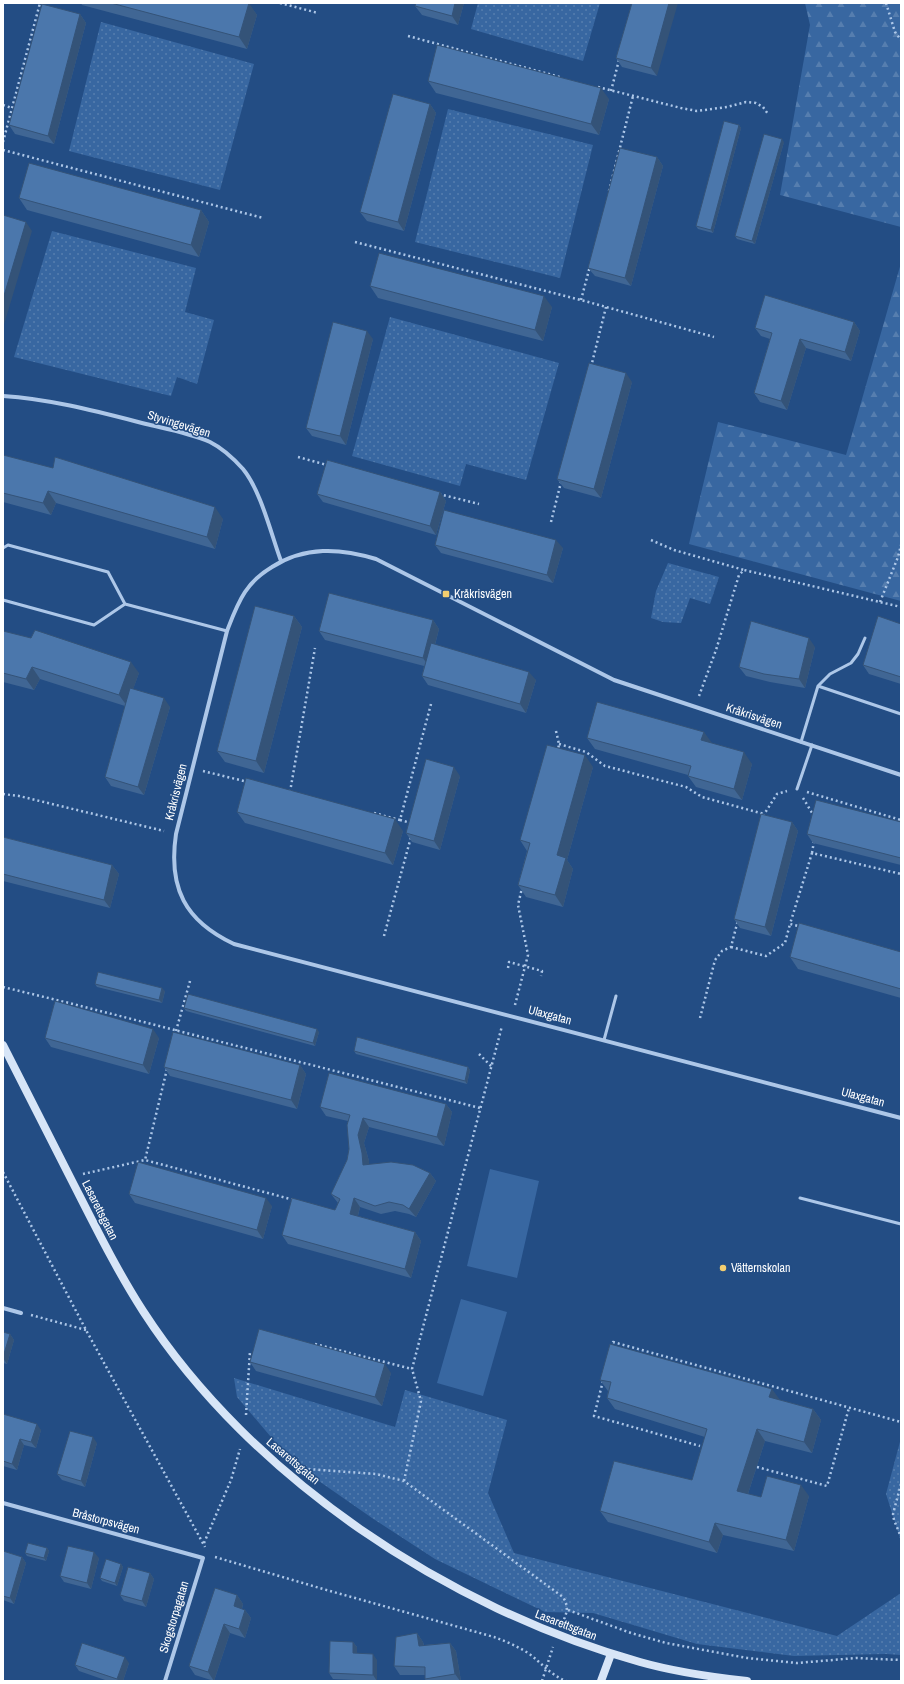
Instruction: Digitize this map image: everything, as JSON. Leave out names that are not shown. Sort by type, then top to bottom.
[{"type":"street","name":"Styvingevägen","points":[[3,396],[47,402],[111,415],[193,436],[211,443],[232,458],[243,469],[252,483],[281,561]]},
{"type":"street","name":"Kråkrisvägen","points":[[198,921],[185,902],[176,880],[173,854],[176,834],[227,631],[245,591],[256,578],[281,561],[300,554],[324,550],[360,554],[376,559],[614,680],[901,775]]},
{"type":"street","name":"Ulaxgatan","points":[[198,921],[216,935],[234,944],[901,1118]]},
{"type":"street","name":"Lasarettsgatan","points":[[3,1046],[115,1264],[143,1311],[172,1352],[196,1382],[245,1435],[298,1482],[349,1521],[410,1561],[509,1615],[610,1654],[673,1671],[747,1681]]},
{"type":"street","points":[[3,1308],[21,1313]]},
{"type":"street","name":"Bråstorpsvägen","points":[[3,1503],[203,1558]]},
{"type":"street","name":"Skogstorpagatan","points":[[165,1681],[203,1558]]},
{"type":"street","points":[[601,1681],[610,1654]]},
{"type":"lane","points":[[3,548],[8,545],[108,572],[125,604],[227,631]]},
{"type":"lane","points":[[3,600],[94,625],[125,604]]},
{"type":"lane","points":[[801,742],[818,686],[830,674],[851,663],[858,654],[865,638]]},
{"type":"lane","points":[[818,686],[901,714]]},
{"type":"lane","points":[[797,789],[812,745]]},
{"type":"lane","points":[[604,1040],[616,996]]},
{"type":"lane","points":[[800,1198],[901,1224]]},
{"type":"path","points":[[3,142],[40,3]]},
{"type":"path","points":[[280,3],[318,13]]},
{"type":"path","points":[[886,3],[895,32],[901,40]]},
{"type":"path","points":[[408,36],[566,79]]},
{"type":"path","points":[[611,91],[621,54]]},
{"type":"path","points":[[596,87],[697,111],[727,107],[746,102],[756,103],[763,107],[768,114]]},
{"type":"path","points":[[608,194],[633,96]]},
{"type":"path","points":[[3,105],[12,108]]},
{"type":"path","points":[[3,150],[263,218]]},
{"type":"path","points":[[355,242],[581,300],[714,337]]},
{"type":"path","points":[[581,300],[590,262]]},
{"type":"path","points":[[590,368],[606,307]]},
{"type":"path","points":[[298,457],[328,465]]},
{"type":"path","points":[[551,522],[563,476]]},
{"type":"path","points":[[434,492],[479,504]]},
{"type":"path","points":[[651,540],[674,550],[744,570],[901,607]]},
{"type":"path","points":[[880,602],[898,557],[901,545]]},
{"type":"path","points":[[694,707],[716,650],[739,576],[744,570]]},
{"type":"path","points":[[290,793],[315,648]]},
{"type":"path","points":[[400,820],[430,704]]},
{"type":"path","points":[[556,731],[559,744],[557,752]]},
{"type":"path","points":[[559,744],[586,752],[605,766],[686,787],[702,797],[764,814]]},
{"type":"path","points":[[192,769],[252,783]]},
{"type":"path","points":[[797,789],[818,822]]},
{"type":"path","points":[[762,822],[764,814],[777,794],[797,789],[901,820]]},
{"type":"path","points":[[283,791],[297,794]]},
{"type":"path","points":[[3,794],[19,796],[176,834]]},
{"type":"path","points":[[371,813],[414,824]]},
{"type":"path","points":[[384,936],[412,832]]},
{"type":"path","points":[[700,1018],[715,960],[722,951],[731,947],[766,956],[785,943],[815,837]]},
{"type":"path","points":[[812,852],[901,874]]},
{"type":"path","points":[[512,1016],[528,955],[518,905],[524,882]]},
{"type":"path","points":[[731,947],[738,917]]},
{"type":"path","points":[[790,924],[805,928]]},
{"type":"path","points":[[508,968],[510,962],[542,971],[541,976]]},
{"type":"path","points":[[175,1038],[190,981]]},
{"type":"path","points":[[3,987],[480,1108]]},
{"type":"path","points":[[404,1481],[421,1401],[412,1369],[505,1014]]},
{"type":"path","points":[[479,1054],[491,1066]]},
{"type":"path","points":[[145,1160],[167,1068]]},
{"type":"path","points":[[70,1177],[145,1160],[300,1202]]},
{"type":"path","points":[[3,1172],[86,1330],[207,1549]]},
{"type":"path","points":[[21,1313],[86,1330]]},
{"type":"path","points":[[611,1350],[613,1342],[901,1422]]},
{"type":"path","points":[[314,1344],[412,1369]]},
{"type":"path","points":[[204,1543],[231,1480],[245,1435],[250,1351]]},
{"type":"path","points":[[603,1379],[594,1416],[700,1446]]},
{"type":"path","points":[[757,1467],[827,1486],[849,1408]]},
{"type":"path","points":[[298,1482],[308,1469],[376,1474],[404,1481],[563,1597],[567,1604],[568,1610],[545,1669],[542,1681]]},
{"type":"path","points":[[901,1484],[893,1514],[901,1537]]},
{"type":"path","points":[[210,1556],[323,1590],[494,1637],[512,1644],[528,1653],[551,1674],[566,1681]]},
{"type":"path","points":[[568,1610],[666,1643],[747,1658],[797,1663],[856,1658],[901,1660]]},
{"type":"green space","points":[[478,3],[600,3],[583,61],[471,29]]},
{"type":"green space","points":[[805,3],[901,3],[901,227],[780,195],[810,25]]},
{"type":"green space","points":[[101,22],[254,64],[220,190],[69,151]]},
{"type":"green space","points":[[448,109],[593,145],[560,278],[415,242]]},
{"type":"green space","points":[[52,231],[196,268],[185,312],[214,320],[197,384],[177,377],[171,396],[14,357]]},
{"type":"green space","points":[[901,263],[901,601],[689,544],[718,422],[846,455]]},
{"type":"green space","points":[[390,317],[559,363],[526,480],[466,464],[460,486],[352,456]]},
{"type":"green space","points":[[668,563],[719,577],[710,604],[690,598],[681,623],[663,622],[651,618],[656,591]]},
{"type":"green space","points":[[490,1169],[539,1181],[517,1278],[467,1266]]},
{"type":"green space","points":[[461,1299],[507,1312],[483,1396],[437,1383]]},
{"type":"green space","points":[[234,1378],[395,1427],[405,1390],[507,1420],[488,1493],[514,1553],[837,1636],[901,1593],[901,1655],[794,1656],[697,1644],[593,1613],[545,1612],[435,1559],[372,1518],[293,1463],[237,1397]]},
{"type":"green space","points":[[901,1438],[901,1541],[886,1494]]},
{"type":"building","points":[[111,3],[249,3],[239,37]]},
{"type":"building","points":[[416,3],[455,3],[452,16],[415,6]]},
{"type":"building","points":[[632,3],[669,3],[651,68],[616,58]]},
{"type":"building","points":[[42,4],[80,14],[48,136],[9,125]]},
{"type":"building","points":[[437,45],[601,88],[591,124],[428,81]]},
{"type":"building","points":[[393,94],[430,104],[398,222],[360,212]]},
{"type":"building","points":[[724,121],[739,125],[711,230],[696,226]]},
{"type":"building","points":[[764,134],[782,139],[752,241],[735,236]]},
{"type":"building","points":[[620,148],[657,157],[625,278],[588,268]]},
{"type":"building","points":[[29,163],[201,210],[191,245],[19,198]]},
{"type":"building","points":[[3,215],[26,222],[3,299]]},
{"type":"building","points":[[379,253],[544,296],[535,330],[370,286]]},
{"type":"building","points":[[765,295],[854,322],[845,352],[800,339],[781,401],[754,393],[772,333],[755,328]]},
{"type":"building","points":[[333,322],[367,331],[340,436],[306,428]]},
{"type":"building","points":[[589,363],[626,373],[594,489],[557,479]]},
{"type":"building","points":[[3,455],[53,468],[55,457],[215,507],[207,537],[48,491],[43,503],[3,493]]},
{"type":"building","points":[[327,460],[440,492],[430,526],[317,494]]},
{"type":"building","points":[[444,510],[556,540],[547,575],[435,545]]},
{"type":"building","points":[[329,593],[433,620],[423,658],[319,631]]},
{"type":"building","points":[[255,606],[294,616],[256,761],[217,751]]},
{"type":"building","points":[[878,616],[901,624],[901,677],[863,665]]},
{"type":"building","points":[[751,621],[809,638],[799,679],[764,674],[739,667]]},
{"type":"building","points":[[35,630],[131,662],[119,695],[32,667],[26,679],[3,673],[3,631],[31,638]]},
{"type":"building","points":[[431,643],[529,672],[520,704],[422,676]]},
{"type":"building","points":[[130,688],[164,698],[138,787],[105,777]]},
{"type":"building","points":[[597,702],[704,732],[701,740],[744,752],[734,789],[688,776],[691,766],[587,738]]},
{"type":"building","points":[[547,745],[585,755],[557,855],[566,858],[555,895],[518,885],[530,843],[520,840]]},
{"type":"building","points":[[426,759],[454,767],[434,841],[406,833]]},
{"type":"building","points":[[246,778],[395,819],[385,853],[237,812]]},
{"type":"building","points":[[816,800],[901,822],[901,858],[807,834]]},
{"type":"building","points":[[761,814],[792,822],[765,927],[734,919]]},
{"type":"building","points":[[3,837],[112,865],[104,900],[3,874]]},
{"type":"building","points":[[799,923],[901,952],[901,989],[790,957]]},
{"type":"building","points":[[98,972],[162,988],[159,1000],[95,984]]},
{"type":"building","points":[[188,994],[317,1029],[313,1043],[184,1008]]},
{"type":"building","points":[[55,1001],[153,1029],[143,1065],[45,1038]]},
{"type":"building","points":[[173,1032],[300,1065],[291,1100],[164,1067]]},
{"type":"building","points":[[357,1037],[468,1067],[465,1081],[354,1051]]},
{"type":"building","points":[[329,1073],[446,1104],[437,1137],[363,1118],[358,1135],[363,1165],[391,1162],[413,1165],[430,1173],[409,1209],[403,1205],[389,1202],[375,1206],[354,1198],[350,1214],[415,1232],[405,1269],[282,1235],[292,1198],[335,1210],[340,1199],[331,1194],[347,1160],[349,1149],[347,1125],[350,1115],[320,1107]]},
{"type":"building","points":[[138,1162],[266,1198],[257,1230],[129,1194]]},
{"type":"building","points":[[259,1329],[385,1364],[375,1397],[250,1362]]},
{"type":"building","points":[[3,1332],[10,1334],[3,1357]]},
{"type":"building","points":[[610,1344],[772,1389],[769,1397],[813,1409],[804,1442],[757,1429],[737,1491],[761,1497],[767,1476],[801,1485],[786,1540],[715,1523],[709,1542],[600,1511],[614,1461],[692,1480],[707,1429],[607,1398],[611,1382],[600,1380]]},
{"type":"building","points":[[3,1414],[37,1424],[31,1442],[20,1439],[12,1464],[3,1461]]},
{"type":"building","points":[[70,1431],[93,1437],[81,1481],[57,1474]]},
{"type":"building","points":[[28,1543],[47,1548],[44,1558],[25,1553]]},
{"type":"building","points":[[68,1546],[94,1552],[87,1583],[60,1576]]},
{"type":"building","points":[[3,1551],[22,1557],[10,1598],[3,1596]]},
{"type":"building","points":[[106,1559],[121,1564],[115,1583],[100,1578]]},
{"type":"building","points":[[128,1567],[150,1573],[142,1601],[120,1595]]},
{"type":"building","points":[[215,1588],[237,1595],[234,1606],[245,1610],[239,1629],[224,1624],[208,1672],[189,1666]]},
{"type":"building","points":[[417,1633],[419,1646],[450,1643],[455,1674],[425,1679],[425,1667],[394,1666],[396,1637]]},
{"type":"building","points":[[330,1641],[353,1642],[353,1653],[373,1654],[373,1675],[329,1673]]},
{"type":"building","points":[[82,1643],[125,1657],[117,1679],[75,1665]]},
{"type":"place","name":"Kråkrisvägen","points":[[446,594]]},
{"type":"place","name":"Vätternskolan","points":[[723,1268]]}]
